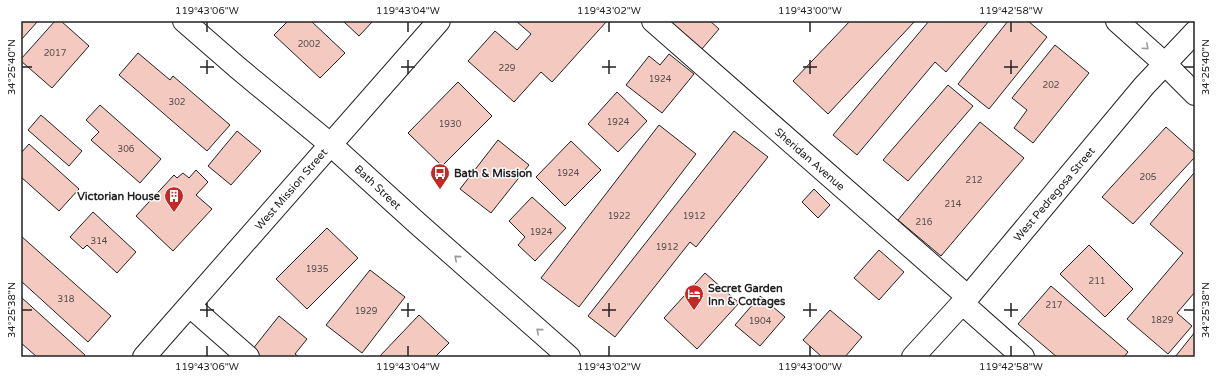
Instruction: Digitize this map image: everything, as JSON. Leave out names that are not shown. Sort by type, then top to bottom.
[{"type":"street","name":"Bath Street","points":[[184,21],[330,144],[429,234],[569,357]]},
{"type":"street","name":"West Mission Street","points":[[144,357],[439,21]]},
{"type":"street","name":"Sheridan Avenue","points":[[653,21],[965,300],[1023,357]]},
{"type":"street","points":[[1117,21],[1165,64],[1195,94]]},
{"type":"street","name":"West Pedregosa Street","points":[[913,357],[965,300],[1144,86],[1195,32]]},
{"type":"street","points":[[190,306],[248,357]]},
{"type":"building","points":[[21,21],[38,21],[21,40]]},
{"type":"building","points":[[55,21],[61,21],[89,46],[52,88],[21,61],[21,59]]},
{"type":"building","points":[[288,21],[311,21],[345,53],[320,78],[274,35]]},
{"type":"building","points":[[343,21],[373,21],[359,36]]},
{"type":"building","points":[[516,21],[607,21],[552,82],[541,72],[514,102],[468,61],[495,31],[517,50],[531,34]]},
{"type":"building","points":[[667,21],[710,21],[719,29],[701,50]]},
{"type":"building","points":[[850,21],[915,21],[828,114],[793,81]]},
{"type":"building","points":[[929,21],[989,21],[946,72],[935,62],[857,155],[833,135]]},
{"type":"building","points":[[1008,21],[1028,21],[1047,37],[989,109],[958,84]]},
{"type":"building","points":[[1055,45],[1089,73],[1033,143],[1014,128],[1027,110],[1012,98]]},
{"type":"building","points":[[138,53],[170,80],[173,76],[230,125],[207,151],[119,75]]},
{"type":"building","points":[[669,54],[694,74],[662,113],[626,85],[649,56],[660,65]]},
{"type":"building","points":[[458,82],[492,116],[442,166],[408,133]]},
{"type":"building","points":[[948,85],[973,106],[908,181],[883,160]]},
{"type":"building","points":[[617,92],[647,121],[618,152],[588,124]]},
{"type":"building","points":[[100,105],[161,159],[140,183],[91,140],[99,132],[86,120]]},
{"type":"building","points":[[41,115],[82,151],[69,166],[28,130]]},
{"type":"building","points":[[980,122],[1024,158],[941,256],[898,220]]},
{"type":"building","points":[[659,125],[696,154],[579,307],[541,278]]},
{"type":"building","points":[[1166,127],[1195,153],[1195,157],[1133,224],[1102,197]]},
{"type":"building","points":[[237,131],[261,151],[231,185],[208,166]]},
{"type":"building","points":[[734,131],[768,157],[696,247],[690,242],[615,337],[588,316]]},
{"type":"building","points":[[498,140],[529,165],[491,213],[460,189]]},
{"type":"building","points":[[571,141],[601,170],[565,206],[536,177]]},
{"type":"building","points":[[29,144],[79,189],[59,211],[21,177],[21,153]]},
{"type":"building","name":"Victorian House","points":[[196,170],[208,182],[196,195],[212,209],[173,251],[136,216],[174,175],[177,178],[183,173],[189,178]]},
{"type":"building","points":[[1194,173],[1195,292],[1177,313],[1192,326],[1168,354],[1127,319],[1183,253],[1150,224]]},
{"type":"building","points":[[814,189],[830,205],[818,218],[802,202]]},
{"type":"building","points":[[532,197],[566,228],[535,261],[518,245],[525,237],[509,221]]},
{"type":"building","points":[[93,212],[136,252],[117,273],[87,245],[83,249],[70,237]]},
{"type":"building","points":[[327,228],[358,258],[307,309],[276,279]]},
{"type":"building","points":[[21,236],[111,316],[88,342],[21,281]]},
{"type":"building","points":[[1089,245],[1133,289],[1105,317],[1060,274]]},
{"type":"building","points":[[879,250],[904,272],[879,300],[854,278]]},
{"type":"building","points":[[370,270],[405,297],[362,353],[326,325]]},
{"type":"building","points":[[705,273],[739,303],[697,349],[664,318]]},
{"type":"building","points":[[1051,286],[1128,352],[1124,357],[1057,357],[1018,324]]},
{"type":"building","points":[[760,296],[785,317],[760,346],[735,325]]},
{"type":"building","points":[[21,297],[85,355],[83,357],[37,357],[21,343]]},
{"type":"building","points":[[830,310],[862,337],[845,357],[822,357],[803,340]]},
{"type":"building","points":[[419,315],[449,343],[435,357],[379,357]]},
{"type":"building","points":[[279,316],[307,339],[295,354],[299,357],[261,357],[252,350]]},
{"type":"building","points":[[1195,332],[1195,357],[1175,357]]},
{"type":"place","name":"Bath & Mission","points":[[440,190]]},
{"type":"place","name":"Victorian House","points":[[174,213]]},
{"type":"place","name":"Secret Garden Inn & Cottages","points":[[694,311]]}]
